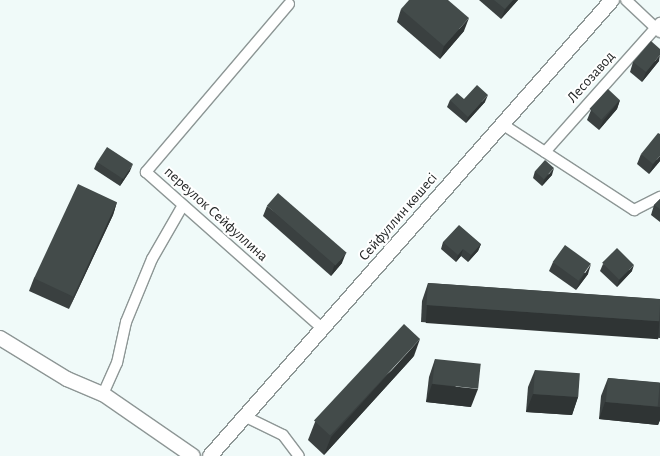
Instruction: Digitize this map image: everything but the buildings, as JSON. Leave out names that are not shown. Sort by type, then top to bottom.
[{"type":"main road","name":"Сейфуллин көшесі","points":[[210,456],[246,417],[612,0]]},
{"type":"main road","points":[[0,338],[67,379],[103,394],[193,456]]},
{"type":"street","points":[[626,0],[658,28]]},
{"type":"street","name":"переулок Сейфуллина","points":[[289,4],[146,172],[323,329]]},
{"type":"street","name":"Лесозавод","points":[[545,152],[658,28]]},
{"type":"street","points":[[502,124],[634,210],[660,197]]},
{"type":"street","points":[[103,394],[117,363],[126,322],[152,259],[184,205]]},
{"type":"street","points":[[246,417],[283,435],[299,456]]}]
